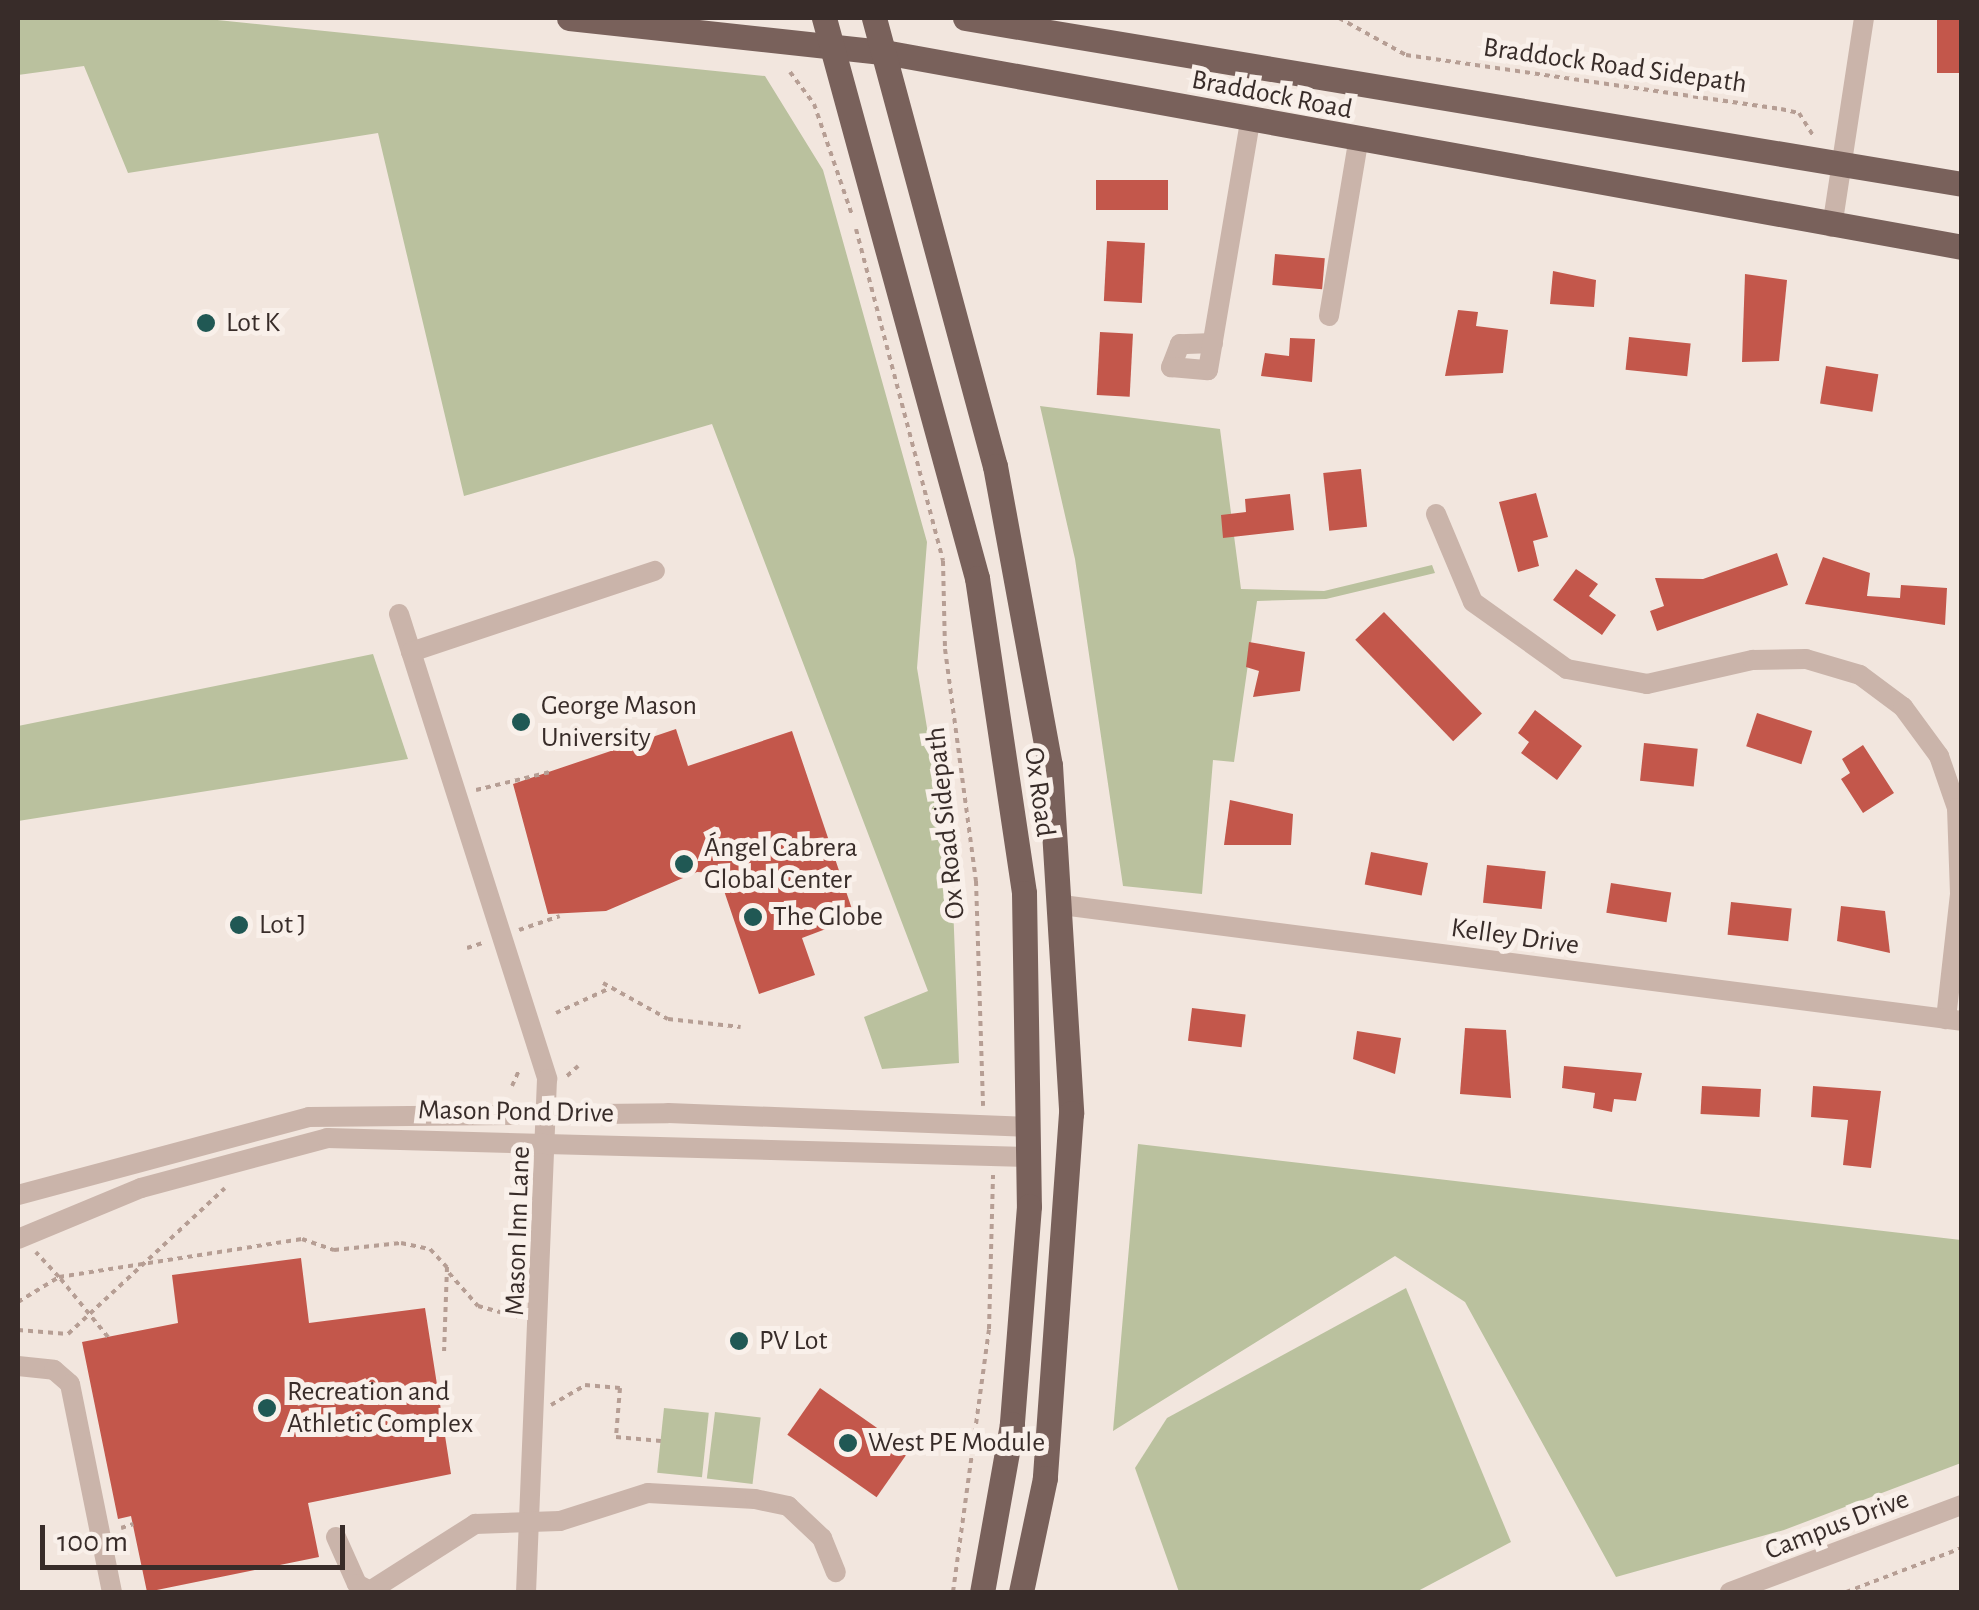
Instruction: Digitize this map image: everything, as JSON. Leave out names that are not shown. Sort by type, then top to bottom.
[{"type":"main road","name":"Braddock Road","points":[[569,18],[884,52],[1358,142],[1962,247]]},
{"type":"main road","name":"Ox Road","points":[[824,18],[976,578],[1028,953],[1029,1157],[1012,1424],[982,1592]]},
{"type":"main road","name":"Ox Road","points":[[874,18],[1013,546],[1062,905],[1071,1113],[1062,1296],[1045,1478],[1021,1592]]},
{"type":"main road","name":"Braddock Road","points":[[965,18],[1844,168],[1962,184]]},
{"type":"main road","points":[[1012,820],[1030,873],[1062,905],[1028,953]]},
{"type":"street","points":[[1832,227],[1864,18]]},
{"type":"street","points":[[1213,344],[1250,121]]},
{"type":"street","points":[[1329,316],[1358,142]]},
{"type":"street","points":[[1436,514],[1473,602],[1567,669],[1648,684],[1806,659],[1860,676],[1904,707],[1939,756],[1957,808],[1960,894],[1954,1020]]},
{"type":"street","points":[[411,652],[655,571]]},
{"type":"street","name":"Mason Inn Lane","points":[[399,614],[524,995],[552,1113],[536,1522],[526,1592]]},
{"type":"street","name":"Kelley Drive","points":[[1062,905],[1954,1020]]},
{"type":"street","name":"Mason Pond Drive","points":[[18,1195],[308,1117],[552,1113],[1029,1127]]},
{"type":"street","name":"Mason Pond Drive","points":[[25,1244],[142,1188],[328,1138],[548,1140],[1029,1157]]},
{"type":"street","points":[[18,1366],[54,1370],[70,1384],[112,1592]]},
{"type":"street","points":[[336,1537],[357,1584],[370,1591],[476,1524],[536,1522],[648,1493],[754,1500],[788,1506],[822,1538],[836,1572]]},
{"type":"street","name":"Campus Drive","points":[[1730,1592],[1962,1505]]},
{"type":"path","name":"Braddock Road Sidepath","points":[[1339,18],[1436,62],[1798,113],[1816,144]]},
{"type":"path","name":"Ox Road Sidepath","points":[[790,72],[814,104],[854,220],[942,560],[944,649],[976,881],[986,1125]]},
{"type":"path","points":[[467,793],[550,772]]},
{"type":"path","points":[[514,932],[560,916]]},
{"type":"path","points":[[468,948],[491,940]]},
{"type":"path","points":[[603,984],[668,1018],[740,1026]]},
{"type":"path","points":[[556,1013],[608,989]]},
{"type":"path","points":[[566,1076],[578,1066]]},
{"type":"path","points":[[512,1086],[520,1070]]},
{"type":"path","points":[[516,1077],[522,1081]]},
{"type":"path","points":[[953,1592],[989,1330],[992,1155]]},
{"type":"path","points":[[18,1330],[68,1334],[233,1180]]},
{"type":"path","points":[[18,1302],[59,1277],[302,1240],[334,1250],[430,1249],[449,1273],[492,1313],[543,1315]]},
{"type":"path","points":[[25,1244],[94,1310],[108,1337]]},
{"type":"path","points":[[444,1352],[449,1273]]},
{"type":"path","points":[[540,1410],[585,1385],[620,1388],[616,1437],[661,1441]]},
{"type":"path","points":[[116,1530],[133,1524]]},
{"type":"path","points":[[1846,1592],[1962,1548]]},
{"type":"green space","points":[[18,18],[198,18],[765,76],[823,170],[927,542],[917,668],[952,877],[959,1063],[882,1069],[864,1017],[928,991],[712,424],[464,496],[378,133],[128,173],[84,66],[18,75]]},
{"type":"green space","points":[[1040,406],[1220,429],[1241,589],[1324,591],[1432,565],[1435,573],[1326,599],[1257,601],[1234,762],[1213,760],[1202,894],[1123,886],[1075,559]]},
{"type":"green space","points":[[373,654],[408,759],[18,821],[18,726]]},
{"type":"green space","points":[[1138,1144],[1961,1240],[1961,1463],[1784,1530],[1616,1577],[1465,1302],[1395,1256],[1113,1431]]},
{"type":"green space","points":[[1406,1288],[1511,1542],[1416,1592],[1179,1592],[1135,1468],[1167,1418]]},
{"type":"green space","points":[[664,1408],[709,1413],[702,1477],[657,1473]]},
{"type":"green space","points":[[715,1412],[761,1418],[752,1484],[707,1479]]},
{"type":"building","points":[[1937,18],[1962,18],[1962,73],[1937,73]]},
{"type":"building","points":[[1096,180],[1168,180],[1168,210],[1096,210]]},
{"type":"building","points":[[1107,241],[1145,243],[1142,303],[1104,301]]},
{"type":"building","points":[[1275,254],[1325,258],[1322,289],[1272,285]]},
{"type":"building","points":[[1553,271],[1596,280],[1594,307],[1550,304]]},
{"type":"building","points":[[1745,274],[1787,280],[1779,361],[1742,362]]},
{"type":"building","points":[[1458,310],[1478,312],[1476,326],[1508,330],[1503,373],[1445,376]]},
{"type":"building","points":[[1100,332],[1133,334],[1130,397],[1097,395]]},
{"type":"building","points":[[1629,337],[1691,343],[1687,376],[1626,370]]},
{"type":"building","points":[[1290,338],[1315,339],[1312,382],[1261,376],[1265,353],[1289,356]]},
{"type":"building","points":[[1826,366],[1878,374],[1872,412],[1820,404]]},
{"type":"building","points":[[1361,469],[1367,527],[1329,531],[1323,473]]},
{"type":"building","points":[[1536,493],[1548,537],[1533,541],[1539,566],[1518,572],[1499,502]]},
{"type":"building","points":[[1290,494],[1294,530],[1223,538],[1221,515],[1246,512],[1245,499]]},
{"type":"building","points":[[1777,553],[1788,585],[1657,631],[1650,611],[1664,606],[1655,578],[1703,579]]},
{"type":"building","points":[[1823,557],[1870,573],[1867,596],[1900,598],[1901,585],[1947,588],[1945,625],[1805,604]]},
{"type":"building","points":[[1576,569],[1598,584],[1589,596],[1616,615],[1602,635],[1553,600]]},
{"type":"building","points":[[1384,612],[1482,713],[1453,741],[1355,640]]},
{"type":"building","points":[[1249,642],[1305,652],[1300,691],[1253,697],[1259,671],[1246,667]]},
{"type":"building","points":[[1535,710],[1582,746],[1557,780],[1521,753],[1529,742],[1518,733]]},
{"type":"building","points":[[1757,713],[1812,731],[1801,764],[1746,746]]},
{"type":"building","name":"Ángel Cabrera Global Center","points":[[676,729],[688,766],[792,731],[855,918],[802,938],[815,975],[759,994],[718,873],[697,872],[606,911],[548,914],[513,784]]},
{"type":"building","points":[[1644,743],[1698,749],[1694,786],[1640,781]]},
{"type":"building","points":[[1863,745],[1894,793],[1863,813],[1841,779],[1850,773],[1842,759]]},
{"type":"building","points":[[1230,800],[1293,814],[1291,845],[1224,845]]},
{"type":"building","points":[[1371,852],[1428,863],[1422,895],[1365,884]]},
{"type":"building","points":[[1487,865],[1546,871],[1542,909],[1483,903]]},
{"type":"building","points":[[1611,883],[1671,893],[1667,922],[1606,913]]},
{"type":"building","points":[[1731,902],[1792,908],[1788,941],[1728,935]]},
{"type":"building","points":[[1841,906],[1885,911],[1890,953],[1837,941]]},
{"type":"building","points":[[1192,1008],[1246,1015],[1242,1047],[1188,1041]]},
{"type":"building","points":[[1465,1028],[1506,1030],[1511,1098],[1460,1094]]},
{"type":"building","points":[[1357,1031],[1401,1038],[1395,1074],[1353,1059]]},
{"type":"building","points":[[1564,1066],[1642,1073],[1636,1101],[1614,1099],[1612,1112],[1593,1108],[1595,1093],[1562,1088]]},
{"type":"building","points":[[1702,1086],[1761,1089],[1759,1117],[1701,1114]]},
{"type":"building","points":[[1813,1086],[1881,1091],[1871,1168],[1843,1165],[1848,1120],[1811,1117]]},
{"type":"building","name":"Recreation and Athletic Complex","points":[[301,1258],[309,1323],[425,1308],[451,1474],[308,1503],[319,1557],[147,1592],[131,1516],[118,1519],[82,1342],[178,1323],[172,1275]]},
{"type":"building","name":"West PE Module","points":[[820,1388],[909,1451],[877,1497],[787,1435]]},
{"type":"place","name":"Lot K","points":[[206,323]]},
{"type":"place","name":"George Mason University","points":[[521,722]]},
{"type":"place","name":"Ángel Cabrera Global Center","points":[[684,864]]},
{"type":"place","name":"The Globe","points":[[753,917]]},
{"type":"place","name":"Lot J","points":[[239,925]]},
{"type":"place","name":"PV Lot","points":[[739,1341]]},
{"type":"place","name":"Recreation and Athletic Complex","points":[[267,1408]]},
{"type":"place","name":"West PE Module","points":[[848,1443]]}]
